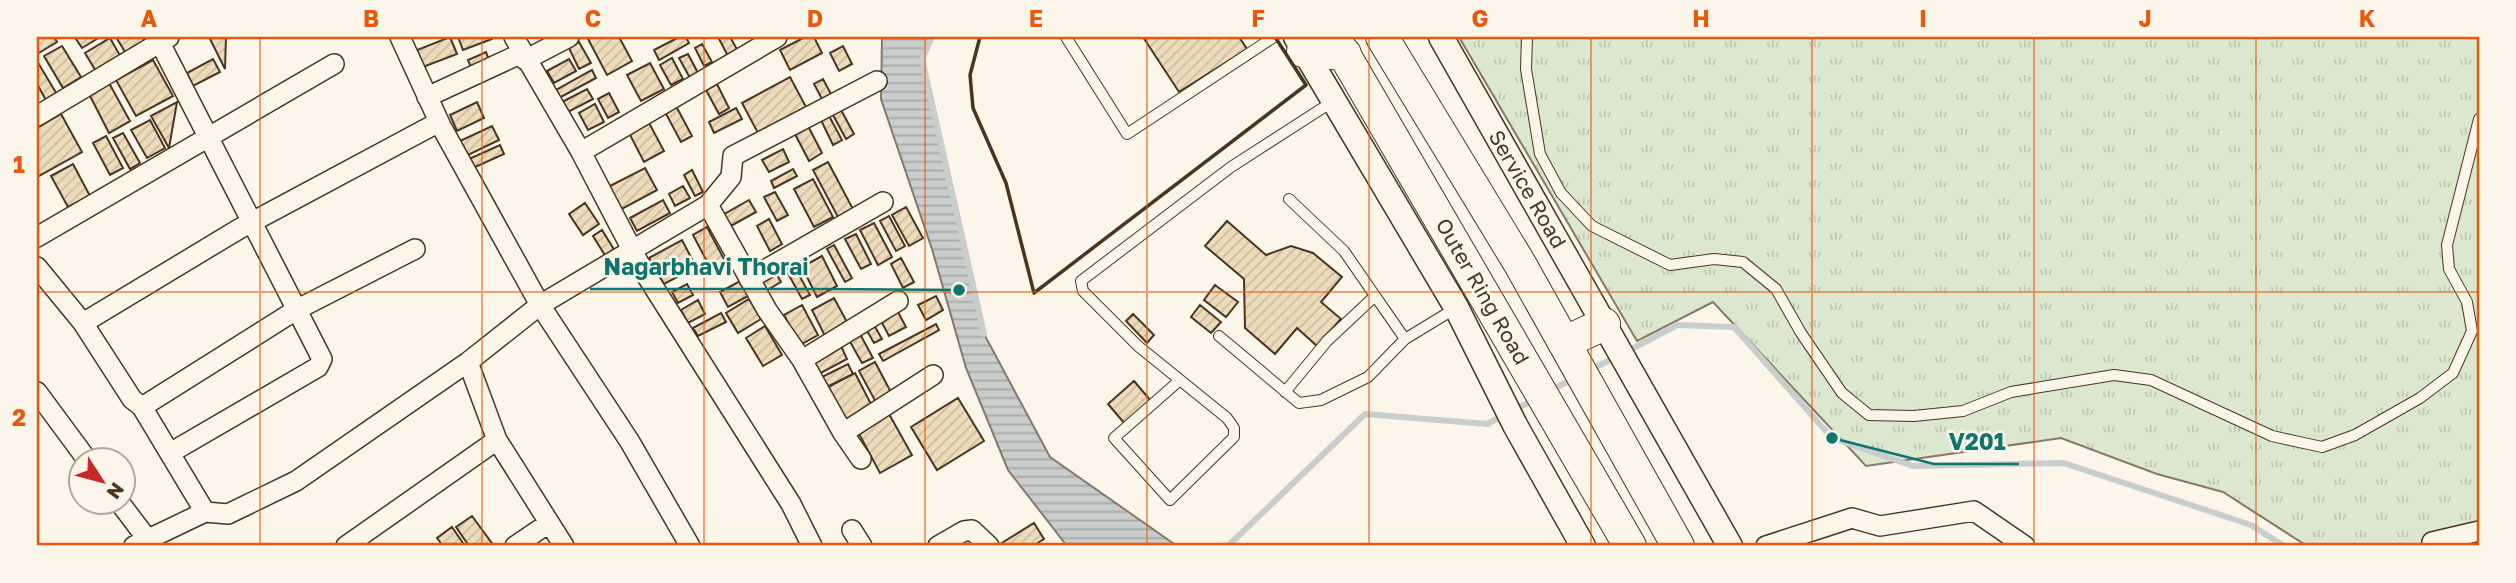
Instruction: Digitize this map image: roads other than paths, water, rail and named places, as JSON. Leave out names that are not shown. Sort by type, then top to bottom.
[{"type":"highway","name":"Outer Ring Road","points":[[1382,37],[1576,364],[1678,546]]},
{"type":"highway","points":[[1300,44],[1339,45]]},
{"type":"highway","name":"Outer Ring Road","points":[[1339,45],[1630,546]]},
{"type":"highway","points":[[1576,364],[1609,333]]},
{"type":"street","points":[[400,37],[439,122],[540,305],[630,442],[690,546]]},
{"type":"street","points":[[427,97],[520,50],[569,37]]},
{"type":"street","points":[[581,152],[777,37]]},
{"type":"street","name":"Service Road","points":[[1441,37],[1730,546]]},
{"type":"street","points":[[37,116],[162,39],[208,138],[318,348],[322,359],[318,367],[170,453]]},
{"type":"street","points":[[1300,44],[1456,307],[1515,425],[1583,546]]},
{"type":"street","points":[[520,50],[581,152],[634,249],[641,267],[791,504],[812,546]]},
{"type":"street","points":[[37,237],[334,64]]},
{"type":"street","points":[[127,516],[141,543],[205,512],[228,514],[296,481],[468,362],[540,305],[708,205],[731,177],[733,156],[877,81]]},
{"type":"street","points":[[82,323],[253,221],[439,122]]},
{"type":"street","points":[[749,279],[883,202]]},
{"type":"street","points":[[708,205],[749,279],[802,360],[843,433],[861,459]]},
{"type":"street","points":[[142,407],[296,310],[415,248]]},
{"type":"street","points":[[37,267],[82,323],[132,400],[142,407],[205,512]]},
{"type":"street","points":[[802,360],[898,302]]},
{"type":"street","points":[[468,362],[497,440],[564,546]]},
{"type":"street","points":[[843,433],[933,375]]},
{"type":"street","points":[[37,392],[78,447]]},
{"type":"street","points":[[346,546],[497,440]]},
{"type":"street","points":[[1766,546],[1853,518],[1880,526],[1973,511],[2025,546]]},
{"type":"street","points":[[514,546],[549,523]]},
{"type":"street","points":[[937,546],[964,531],[972,530],[989,546]]},
{"type":"street","points":[[2432,542],[2479,531]]},
{"type":"lane","points":[[1066,37],[1127,134],[1274,37]]},
{"type":"lane","points":[[1527,37],[1526,69],[1539,154],[1561,193],[1592,226],[1670,265],[1714,259],[1743,262],[1776,289],[1801,333],[1842,393],[1869,415],[1914,416],[1964,411],[2011,391],[2114,375],[2151,380],[2272,436],[2322,447],[2355,435],[2420,398],[2453,373],[2472,331],[2467,302],[2449,269],[2447,245],[2479,119]]},
{"type":"lane","points":[[1180,380],[1114,438],[1170,500],[1234,437],[1234,428],[1227,418],[1138,346],[1083,291],[1081,281],[1231,167],[1333,102]]},
{"type":"lane","points":[[1289,199],[1344,251],[1405,339]]},
{"type":"lane","points":[[1286,392],[1326,341],[1375,296]]},
{"type":"lane","points":[[1219,336],[1299,403],[1321,400],[1368,377],[1405,339],[1456,307]]},
{"type":"waterway","points":[[932,37],[922,59],[984,334]]},
{"type":"waterway","points":[[1626,352],[1677,325],[1734,327],[1832,438],[1913,466],[2064,463],[2251,525],[2284,546]]},
{"type":"waterway","points":[[1588,371],[1616,357]]},
{"type":"waterway","points":[[1551,390],[1573,379]]},
{"type":"waterway","points":[[1514,410],[1535,399]]},
{"type":"waterway","points":[[1228,546],[1365,414],[1487,424],[1504,415]]},
{"type":"place","name":"Nagarbhavi Thorai","points":[[959,290]]},
{"type":"place","name":"V201","points":[[1832,438]]}]
